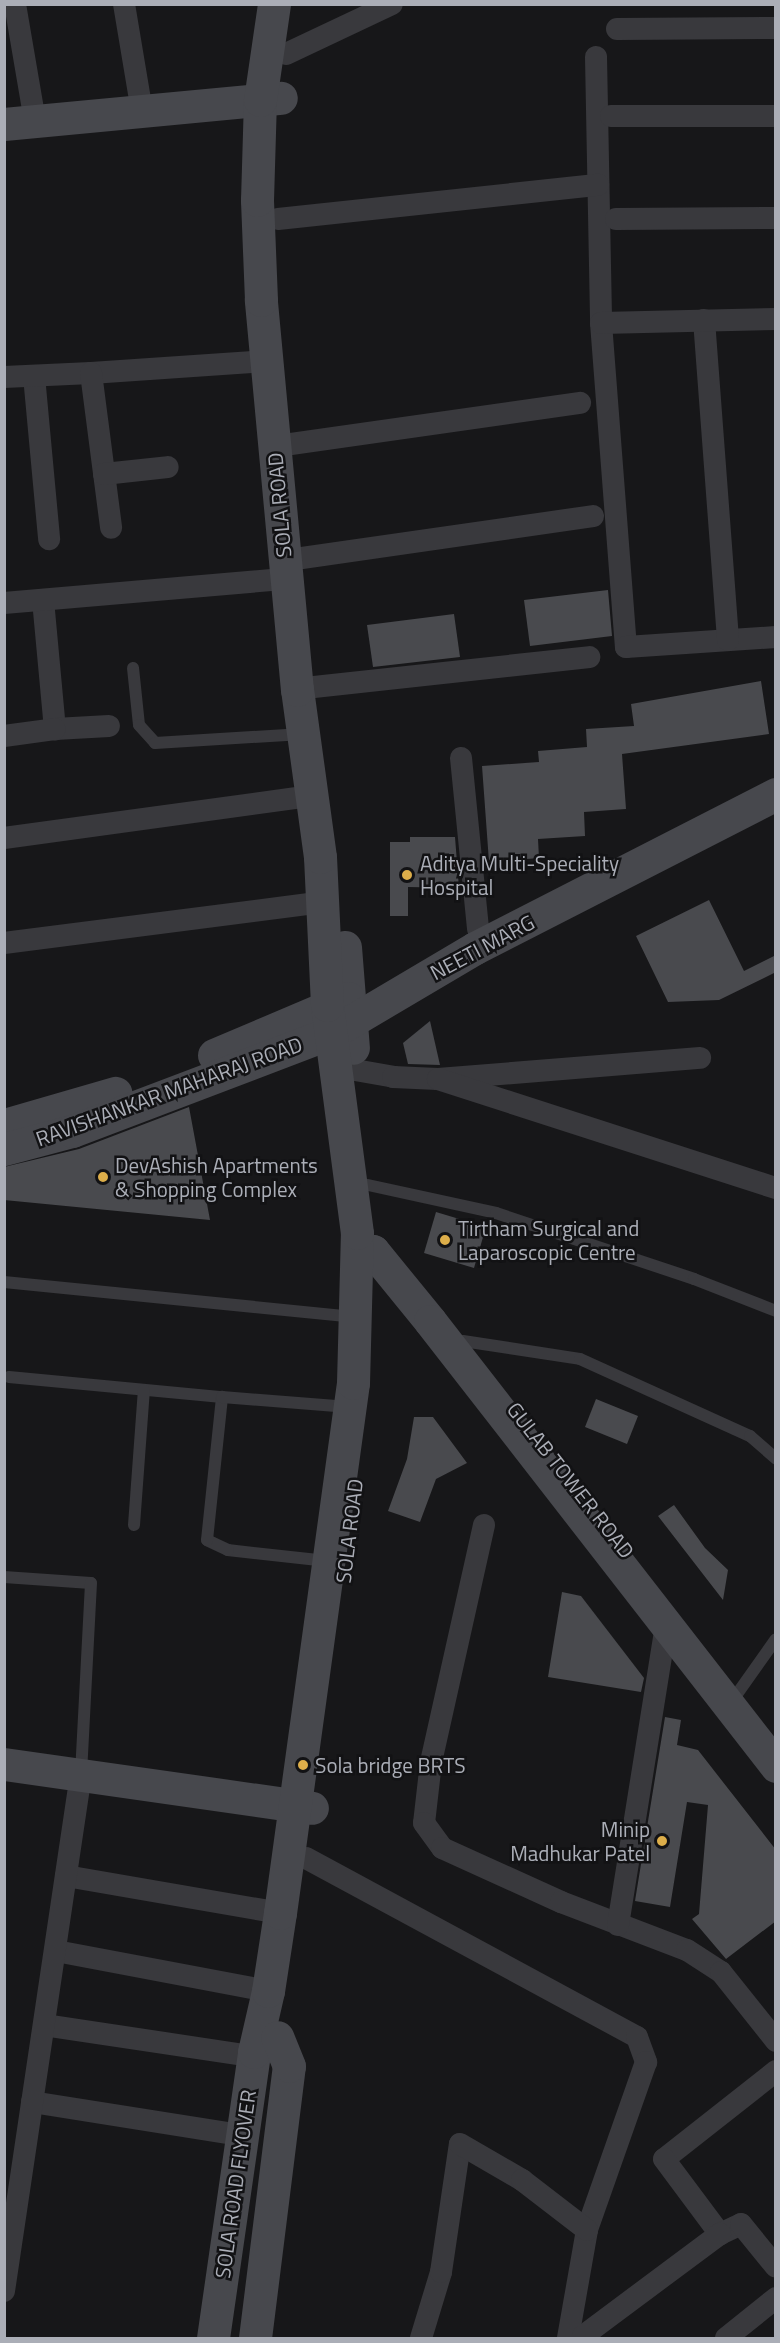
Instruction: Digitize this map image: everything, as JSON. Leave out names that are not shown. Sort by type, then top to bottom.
[{"type":"main road","name":"SOLA ROAD","points":[[262,2047],[280,1913],[303,1807],[368,1375],[364,1242],[340,1014],[314,687],[294,568],[266,361],[257,200],[270,99],[274,4]]},
{"type":"main road","name":"SOLA ROAD","points":[[262,2047],[306,1858],[303,1807],[329,1561],[350,1407],[355,1317],[368,1185],[355,1070],[340,1014],[322,903],[303,734],[294,568],[291,444],[278,293],[278,219],[270,99],[286,54],[293,4]]},
{"type":"main road","points":[[20,122],[270,99]]},
{"type":"main road","points":[[340,1014],[478,929],[776,776]]},
{"type":"main road","name":"NEETI MARG","points":[[340,1014],[476,948],[776,794]]},
{"type":"main road","name":"RAVISHANKAR MAHARAJ ROAD","points":[[4,1125],[104,1097],[181,1068],[340,1014]]},
{"type":"main road","name":"RAVISHANKAR MAHARAJ ROAD","points":[[4,1149],[72,1131],[340,1014]]},
{"type":"main road","points":[[364,1242],[776,1766]]},
{"type":"main road","name":"GULAB TOWER ROAD","points":[[364,1242],[463,1341],[776,1744]]},
{"type":"main road","points":[[4,1764],[303,1807]]},
{"type":"main road","points":[[205,2338],[234,2134],[262,2047],[289,2066],[255,2338]]},
{"type":"main road","name":"SOLA ROAD FLYOVER","points":[[213,2338],[262,2047]]},
{"type":"main road","name":"SOLA ROAD FLYOVER","points":[[234,2338],[262,2047]]},
{"type":"street","points":[[15,4],[20,122]]},
{"type":"street","points":[[124,4],[142,111]]},
{"type":"street","points":[[286,54],[392,4]]},
{"type":"street","points":[[617,29],[776,28]]},
{"type":"street","points":[[596,57],[601,322],[626,647],[776,637]]},
{"type":"street","points":[[611,116],[776,116]]},
{"type":"street","points":[[278,219],[598,185]]},
{"type":"street","points":[[616,219],[776,218]]},
{"type":"street","points":[[601,322],[776,319]]},
{"type":"street","points":[[704,320],[728,640]]},
{"type":"street","points":[[4,377],[266,361]]},
{"type":"street","points":[[91,373],[111,528]]},
{"type":"street","points":[[34,376],[49,539]]},
{"type":"street","points":[[291,444],[580,403]]},
{"type":"street","points":[[104,474],[168,467]]},
{"type":"street","points":[[4,603],[294,568],[593,516]]},
{"type":"street","points":[[43,600],[55,729]]},
{"type":"street","points":[[314,687],[589,657]]},
{"type":"street","points":[[4,736],[55,729],[109,726]]},
{"type":"street","points":[[461,758],[478,929]]},
{"type":"street","points":[[4,838],[311,796]]},
{"type":"street","points":[[4,943],[322,903]]},
{"type":"street","points":[[355,1070],[393,1077],[438,1079],[699,1058]]},
{"type":"street","points":[[438,1079],[776,1188]]},
{"type":"street","points":[[484,1525],[430,1762],[424,1824],[442,1848],[618,1925],[687,1950],[721,1972],[776,2042]]},
{"type":"street","points":[[618,1925],[666,1624]]},
{"type":"street","points":[[4,2291],[81,1774]]},
{"type":"street","points":[[306,1858],[637,2037],[646,2062],[587,2230],[575,2337]]},
{"type":"street","points":[[66,1876],[280,1913]]},
{"type":"street","points":[[56,1951],[268,1991]]},
{"type":"street","points":[[44,2025],[262,2047]]},
{"type":"street","points":[[720,2234],[664,2159],[776,2071]]},
{"type":"street","points":[[32,2102],[234,2134]]},
{"type":"street","points":[[422,2338],[441,2272],[460,2144],[522,2180],[587,2230]]},
{"type":"street","points":[[575,2337],[720,2234],[741,2224],[776,2267]]},
{"type":"street","points":[[726,2338],[776,2298]]},
{"type":"lane","points":[[134,668],[139,725],[155,743],[303,734]]},
{"type":"lane","points":[[368,1185],[496,1213],[694,1279],[776,1311]]},
{"type":"lane","points":[[4,1282],[355,1317]]},
{"type":"lane","points":[[463,1341],[580,1359],[750,1436],[776,1459]]},
{"type":"lane","points":[[9,1377],[350,1407]]},
{"type":"lane","points":[[134,1525],[144,1390]]},
{"type":"lane","points":[[222,1397],[207,1540],[228,1550],[329,1561]]},
{"type":"lane","points":[[4,1577],[91,1582],[81,1774]]},
{"type":"lane","points":[[737,1694],[776,1639]]},
{"type":"building","points":[[608,590],[612,636],[530,646],[524,600]]},
{"type":"building","points":[[454,614],[460,657],[373,667],[367,625]]},
{"type":"building","points":[[761,681],[769,734],[622,754],[626,809],[584,812],[585,836],[538,839],[539,858],[489,862],[482,766],[539,762],[538,751],[587,747],[586,729],[634,726],[631,704]]},
{"type":"building","points":[[410,837],[455,837],[459,888],[408,887],[408,916],[390,916],[390,842],[410,842]]},
{"type":"building","points":[[709,900],[744,971],[776,955],[776,972],[719,1000],[668,1002],[636,936]]},
{"type":"building","points":[[430,1021],[440,1065],[408,1064],[403,1043]]},
{"type":"building","name":"DevAshish Apartments & Shopping Complex","points":[[189,1107],[210,1220],[4,1200],[4,1167],[79,1149]]},
{"type":"building","points":[[436,1212],[486,1227],[474,1268],[424,1253]]},
{"type":"building","points":[[596,1399],[638,1416],[627,1444],[585,1427]]},
{"type":"building","points":[[414,1417],[433,1417],[467,1463],[436,1479],[420,1522],[388,1511],[407,1459]]},
{"type":"building","points":[[674,1505],[705,1548],[728,1570],[723,1600],[658,1516]]},
{"type":"building","points":[[562,1592],[581,1596],[644,1678],[641,1692],[548,1677]]},
{"type":"building","points":[[665,1717],[681,1720],[677,1745],[698,1750],[776,1850],[776,1921],[726,1959],[692,1919],[699,1914],[708,1805],[687,1802],[670,1907],[635,1901]]},
{"type":"place","name":"Aditya Multi-Speciality Hospital","points":[[407,875]]},
{"type":"place","name":"DevAshish Apartments & Shopping Complex","points":[[103,1177]]},
{"type":"place","name":"Tirtham Surgical and Laparoscopic Centre","points":[[445,1240]]},
{"type":"place","name":"Sola bridge BRTS","points":[[303,1765]]},
{"type":"place","name":"Minip Madhukar Patel","points":[[662,1841]]}]
